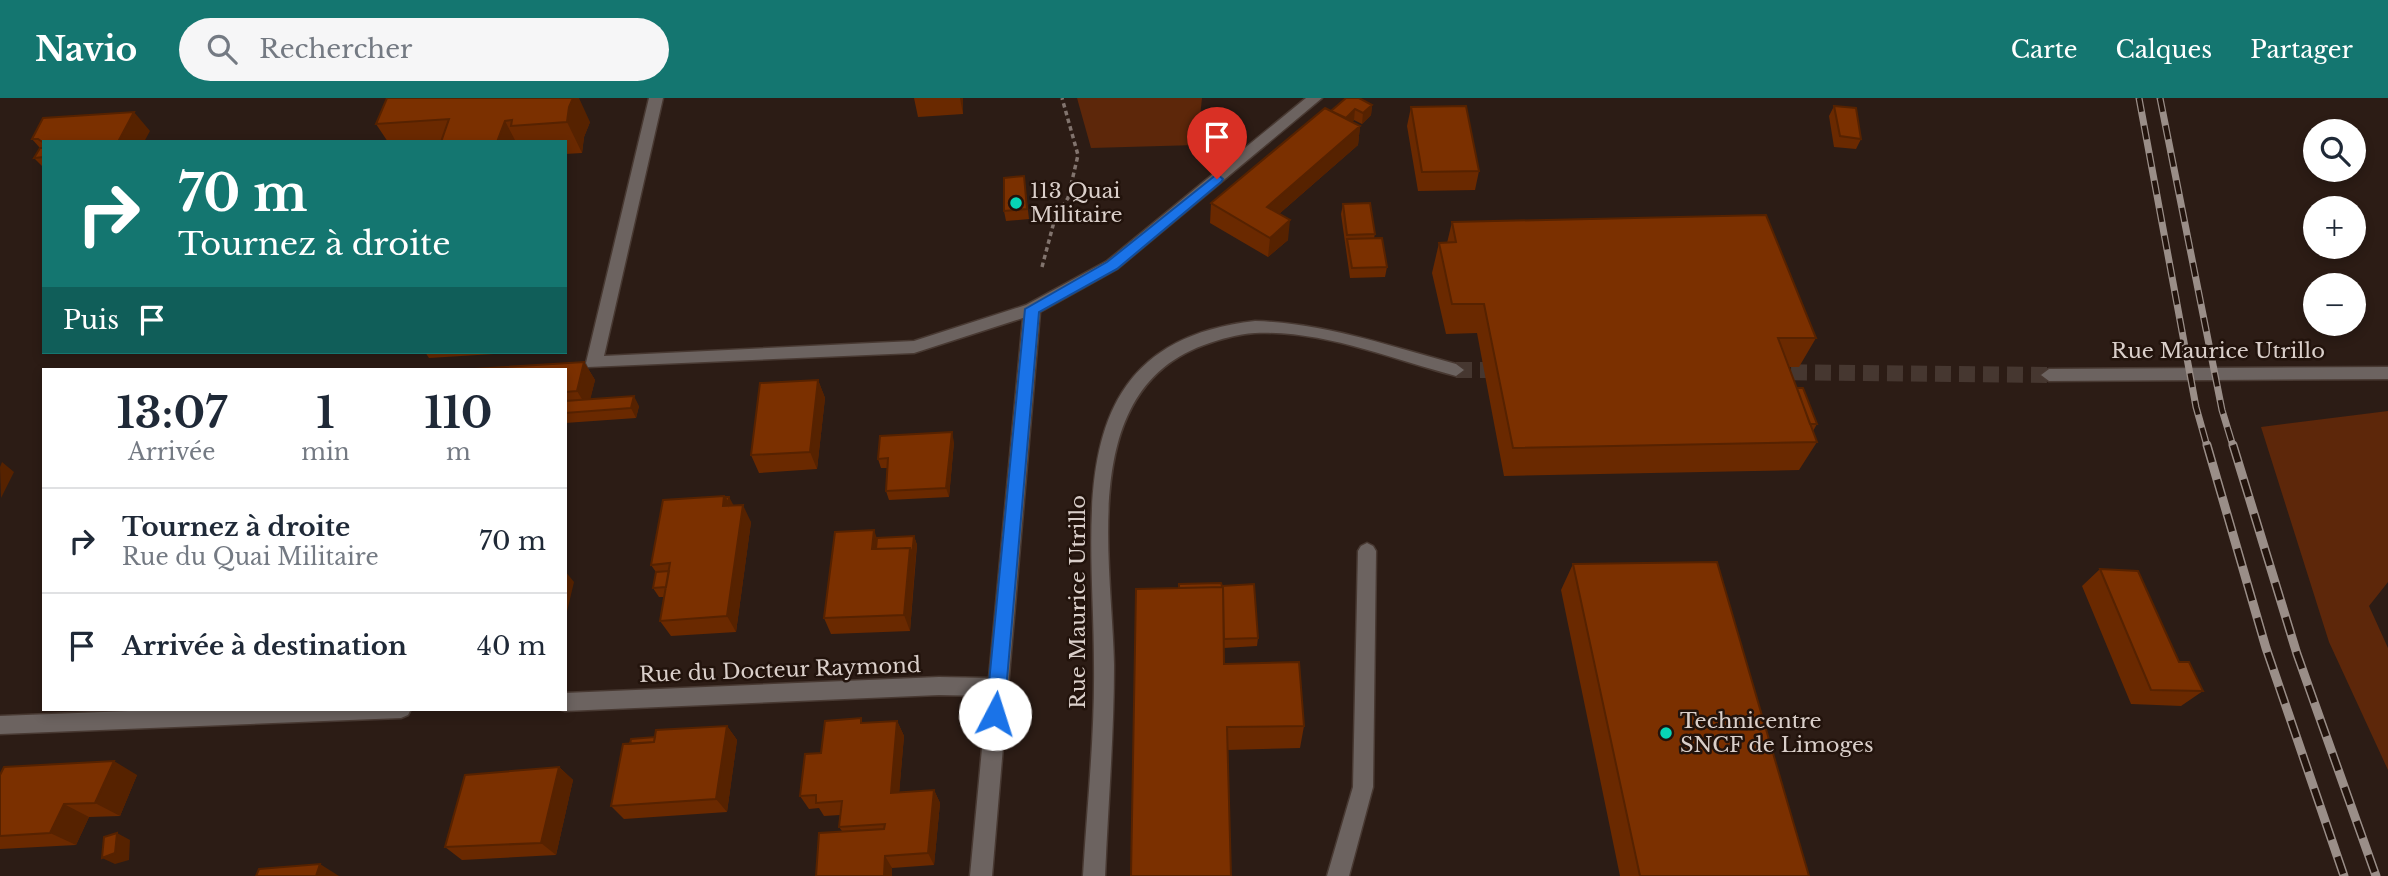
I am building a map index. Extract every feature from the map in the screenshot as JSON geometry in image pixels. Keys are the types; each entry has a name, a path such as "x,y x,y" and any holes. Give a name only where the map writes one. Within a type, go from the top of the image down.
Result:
{"street":[{"path":"656,98 587,364 914,347 1032,309 1112,265 1315,98"},
{"path":"981,876 1032,309"},
{"name":"Rue Maurice Utrillo","path":"1094,876 1104,665 1098,500 1108,439 1120,406 1138,378 1188,342 1229,330 1264,328 1300,330 1456,370"},
{"name":"Rue Maurice Utrillo","path":"2049,375 2388,373"},
{"path":"1338,876 1363,786 1367,551"},
{"name":"Rue du Docteur Raymond","path":"567,702 939,686 997,687"},
{"path":"0,725 351,711"}],"path":[{"path":"1032,309 1051,231 1055,218 1068,198 1078,155 1062,98"}],"shaded area":[{"path":"1077,98 1202,98 1197,145 1091,148"},
{"path":"2388,411 2388,582 2369,606 2388,648 2388,770 2329,642 2261,427"}],"building":[{"path":"387,98 573,98 567,122 511,126 512,120 505,121 498,140 442,140 449,119 376,124"},
{"path":"1346,98 1359,98 1372,105 1363,113 1355,109 1346,118 1331,111"},
{"path":"1466,106 1479,171 1422,172 1411,107"},
{"path":"1834,106 1856,108 1861,139 1840,136"},
{"path":"1325,108 1360,126 1267,207 1290,220 1270,238 1211,203"},
{"path":"134,112 119,140 42,142 32,139 43,118"},
{"path":"40,148 42,148 42,157 34,158"},
{"name":"113 Quai Militaire","path":"1024,176 1027,209 1004,211 1004,178"},
{"path":"1370,203 1375,234 1347,235 1343,204"},
{"path":"1766,215 1816,338 1778,338 1817,442 1513,448 1484,304 1452,304 1439,243 1456,242 1452,222"},
{"path":"1382,238 1387,267 1352,268 1347,239"},
{"path":"584,362 577,391 567,392 567,368 490,368"},
{"path":"818,380 810,452 751,455 760,383"},
{"path":"1797,388 1803,388 1817,424 1810,424"},
{"path":"634,396 631,408 567,413 567,401"},
{"path":"952,432 946,488 886,491 888,458 878,459 880,436"},
{"path":"724,496 723,506 743,505 727,616 660,621 670,563 651,565 663,500"},
{"path":"874,530 872,549 910,548 904,615 824,618 835,532"},
{"path":"914,536 912,555 910,548 876,549 877,538"},
{"name":"Technicentre SNCF de Limoges","path":"1717,562 1809,876 1640,876 1573,564"},
{"path":"2100,569 2138,571 2179,662 2189,662 2203,691 2151,690"},
{"path":"669,571 666,587 653,588 656,572"},
{"path":"1221,583 1222,586 1254,584 1258,638 1224,639 1223,587 1179,588 1179,584"},
{"path":"1223,587 1224,664 1299,662 1304,726 1227,727 1231,876 1131,876 1136,589"},
{"path":"861,718 861,723 897,721 891,793 934,790 928,853 885,856 884,876 816,876 819,833 884,829 885,824 839,827 842,801 816,803 816,795 800,796 805,754 821,753 825,721"},
{"path":"727,726 716,799 611,806 623,744 654,742 656,730"},
{"path":"655,737 654,742 630,744 631,739"},
{"path":"114,761 95,803 64,804 50,833 0,836 0,775 4,767"},
{"path":"559,767 541,843 445,847 465,775"},
{"path":"117,833 115,853 102,858 104,837"},
{"path":"320,864 316,876 256,876 259,869"}],"tunnel":[{"path":"1456,370 1505,370"},
{"path":"1767,372 2049,375"}],"railway":[{"path":"2139,98 2196,407 2207,446"},
{"path":"2160,98 2222,410 2233,446"},
{"path":"2207,445 2266,648 2344,876"},
{"path":"2233,445 2297,654 2376,876"}],"place":[{"name":"113 Quai Militaire","path":"1016,203"},
{"name":"Technicentre SNCF de Limoges","path":"1666,733"}],"route":[{"path":"995,714 1032,309 1112,265 1217,179"}]}
